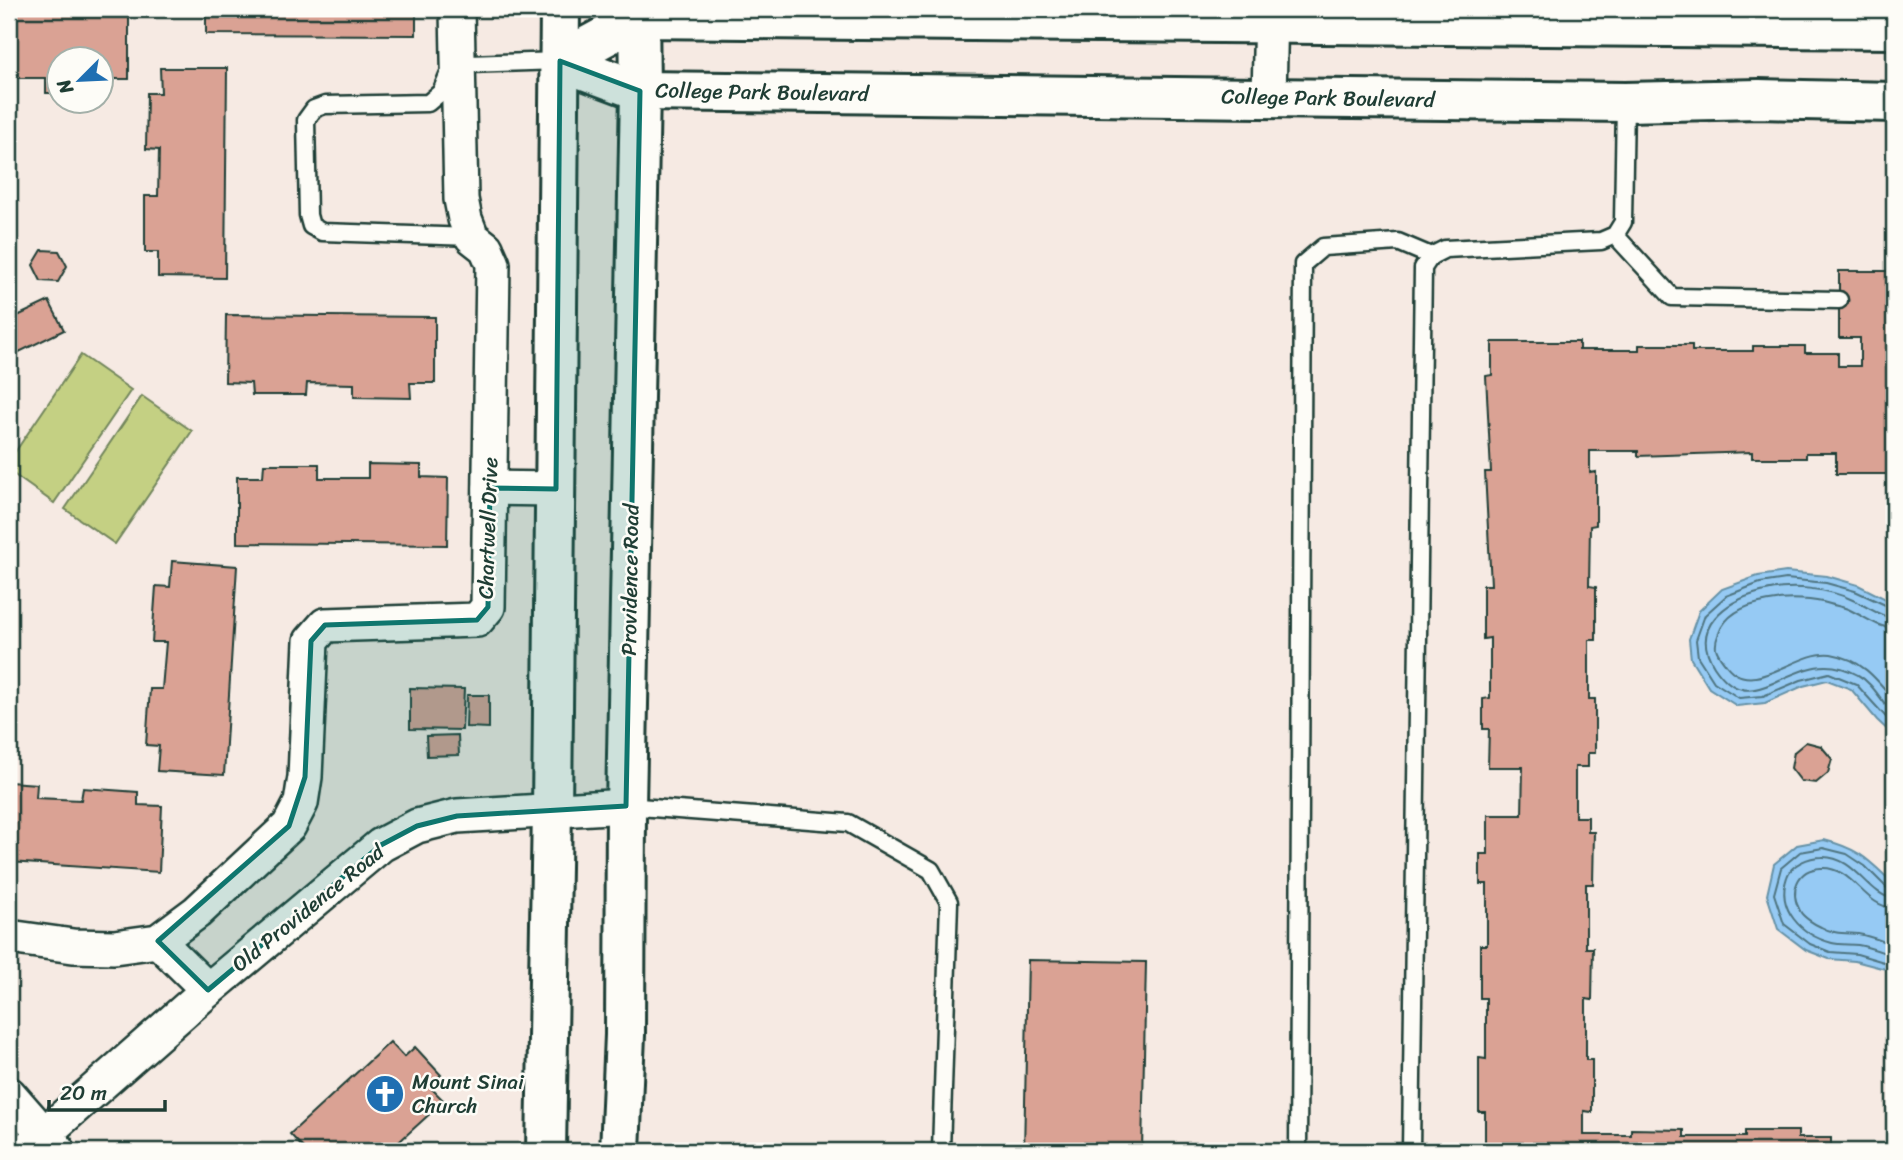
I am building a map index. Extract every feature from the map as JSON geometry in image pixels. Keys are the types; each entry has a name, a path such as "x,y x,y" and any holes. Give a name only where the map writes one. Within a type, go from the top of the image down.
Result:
{"street":[{"name":"Chartwell Drive","path":"9,937 114,947 158,941 197,912 289,827 301,803 306,777 311,641 325,625 477,620 488,607 493,264 485,248 472,237 461,198 457,9"},
{"path":"546,1151 560,9"},
{"path":"560,61 639,13 1270,17 1459,24 1894,29"},
{"name":"Providence Road","path":"620,1151 625,1035 626,806 640,91 639,13"},
{"path":"1269,97 1270,17"},
{"name":"College Park Boulevard","path":"560,61 640,91 1625,102 1759,99 1894,102"},
{"path":"490,488 556,489"},
{"name":"Old Providence Road","path":"9,1094 42,1145 208,990 381,845 417,826 457,816 626,806"},
{"path":"158,941 208,990"}],"lane":[{"path":"472,237 322,232 311,226 308,215 306,120 314,109 325,105 428,103 442,92 448,75 458,67 469,64 560,61"},
{"path":"1411,1151 1423,268 1431,257 1444,249 1601,241 1615,235 1623,222 1625,102"},
{"path":"1615,235 1672,297 1839,300"},
{"path":"1298,1151 1303,264 1323,247 1398,242 1431,257"},
{"path":"626,806 848,823 931,870 949,902 941,1151"}],"highlighted area":[{"path":"560,61 640,91 626,806 457,816 417,826 381,845 208,990 158,941 289,826 305,777 311,641 325,625 477,620 488,607 490,488 556,489"}],"green space":[{"path":"81,355 131,390 54,503 9,471 9,461"},
{"path":"142,396 192,431 115,544 65,509"}],"water":[{"path":"1786,572 1827,576 1858,585 1894,603 1894,736 1851,689 1827,680 1803,686 1765,703 1737,706 1709,688 1691,659 1689,639 1699,611 1722,589 1758,576"},
{"path":"1824,840 1855,852 1894,884 1894,975 1889,970 1855,961 1829,959 1806,950 1778,929 1767,895 1774,864 1797,845"}],"building":[{"path":"206,9 416,9 416,35 206,34"},
{"path":"9,10 129,11 129,79 116,79 116,46 46,46 46,78 9,78"},
{"path":"160,68 227,68 225,278 158,277 158,252 145,252 145,196 158,196 159,150 146,149 147,93 161,93"},
{"path":"42,250 59,251 67,266 58,282 41,281 33,265"},
{"path":"1839,271 1894,271 1894,339 1888,338 1888,365 1894,365 1894,474 1836,474 1836,453 1806,453 1806,458 1752,458 1752,452 1638,456 1638,451 1590,451 1590,473 1596,472 1596,525 1590,526 1589,586 1596,587 1596,640 1589,640 1589,699 1595,699 1595,753 1588,753 1588,767 1575,767 1575,817 1588,817 1588,832 1594,832 1593,884 1586,884 1586,948 1593,948 1592,1000 1586,999 1586,1060 1592,1060 1592,1112 1584,1111 1584,1135 1631,1135 1631,1129 1684,1130 1684,1137 1745,1137 1745,1131 1798,1131 1798,1138 1831,1138 1831,1151 1485,1151 1485,1112 1479,1112 1479,1058 1486,1059 1486,998 1480,998 1480,945 1487,945 1487,884 1480,884 1480,854 1488,854 1488,815 1522,815 1523,767 1488,767 1489,729 1483,729 1483,699 1490,698 1490,638 1483,639 1483,585 1491,585 1485,472 1491,472 1486,376 1492,375 1492,342 1579,342 1579,350 1639,350 1639,345 1692,345 1692,351 1753,351 1753,346 1805,346 1805,353 1838,353 1838,366 1860,366 1860,338 1839,338"},
{"path":"49,301 64,330 9,357 9,320"},
{"path":"226,315 435,317 435,383 410,383 411,398 354,397 354,384 307,383 306,395 252,395 251,383 225,382"},
{"path":"264,464 319,464 319,478 368,478 368,464 421,465 421,477 448,478 447,545 237,543 237,477 263,477"},
{"path":"172,561 237,566 224,775 157,771 159,746 146,745 150,689 162,689 166,642 152,642 156,586 170,587"},
{"path":"410,688 464,689 462,730 410,729"},
{"path":"467,695 489,695 489,728 466,727"},
{"path":"458,735 459,755 427,756 426,736"},
{"path":"1806,742 1821,746 1832,759 1828,773 1816,783 1801,781 1791,768 1794,752"},
{"path":"9,782 37,784 36,798 81,800 83,788 138,792 138,805 162,806 159,872 9,862"},
{"path":"1028,960 1146,962 1142,1151 1024,1151"},
{"name":"Mount Sinai Church","path":"390,1042 404,1057 415,1047 441,1075 429,1086 444,1101 389,1151 306,1151 290,1134"}],"place":[{"name":"Mount Sinai Church","path":"385,1094"}]}
